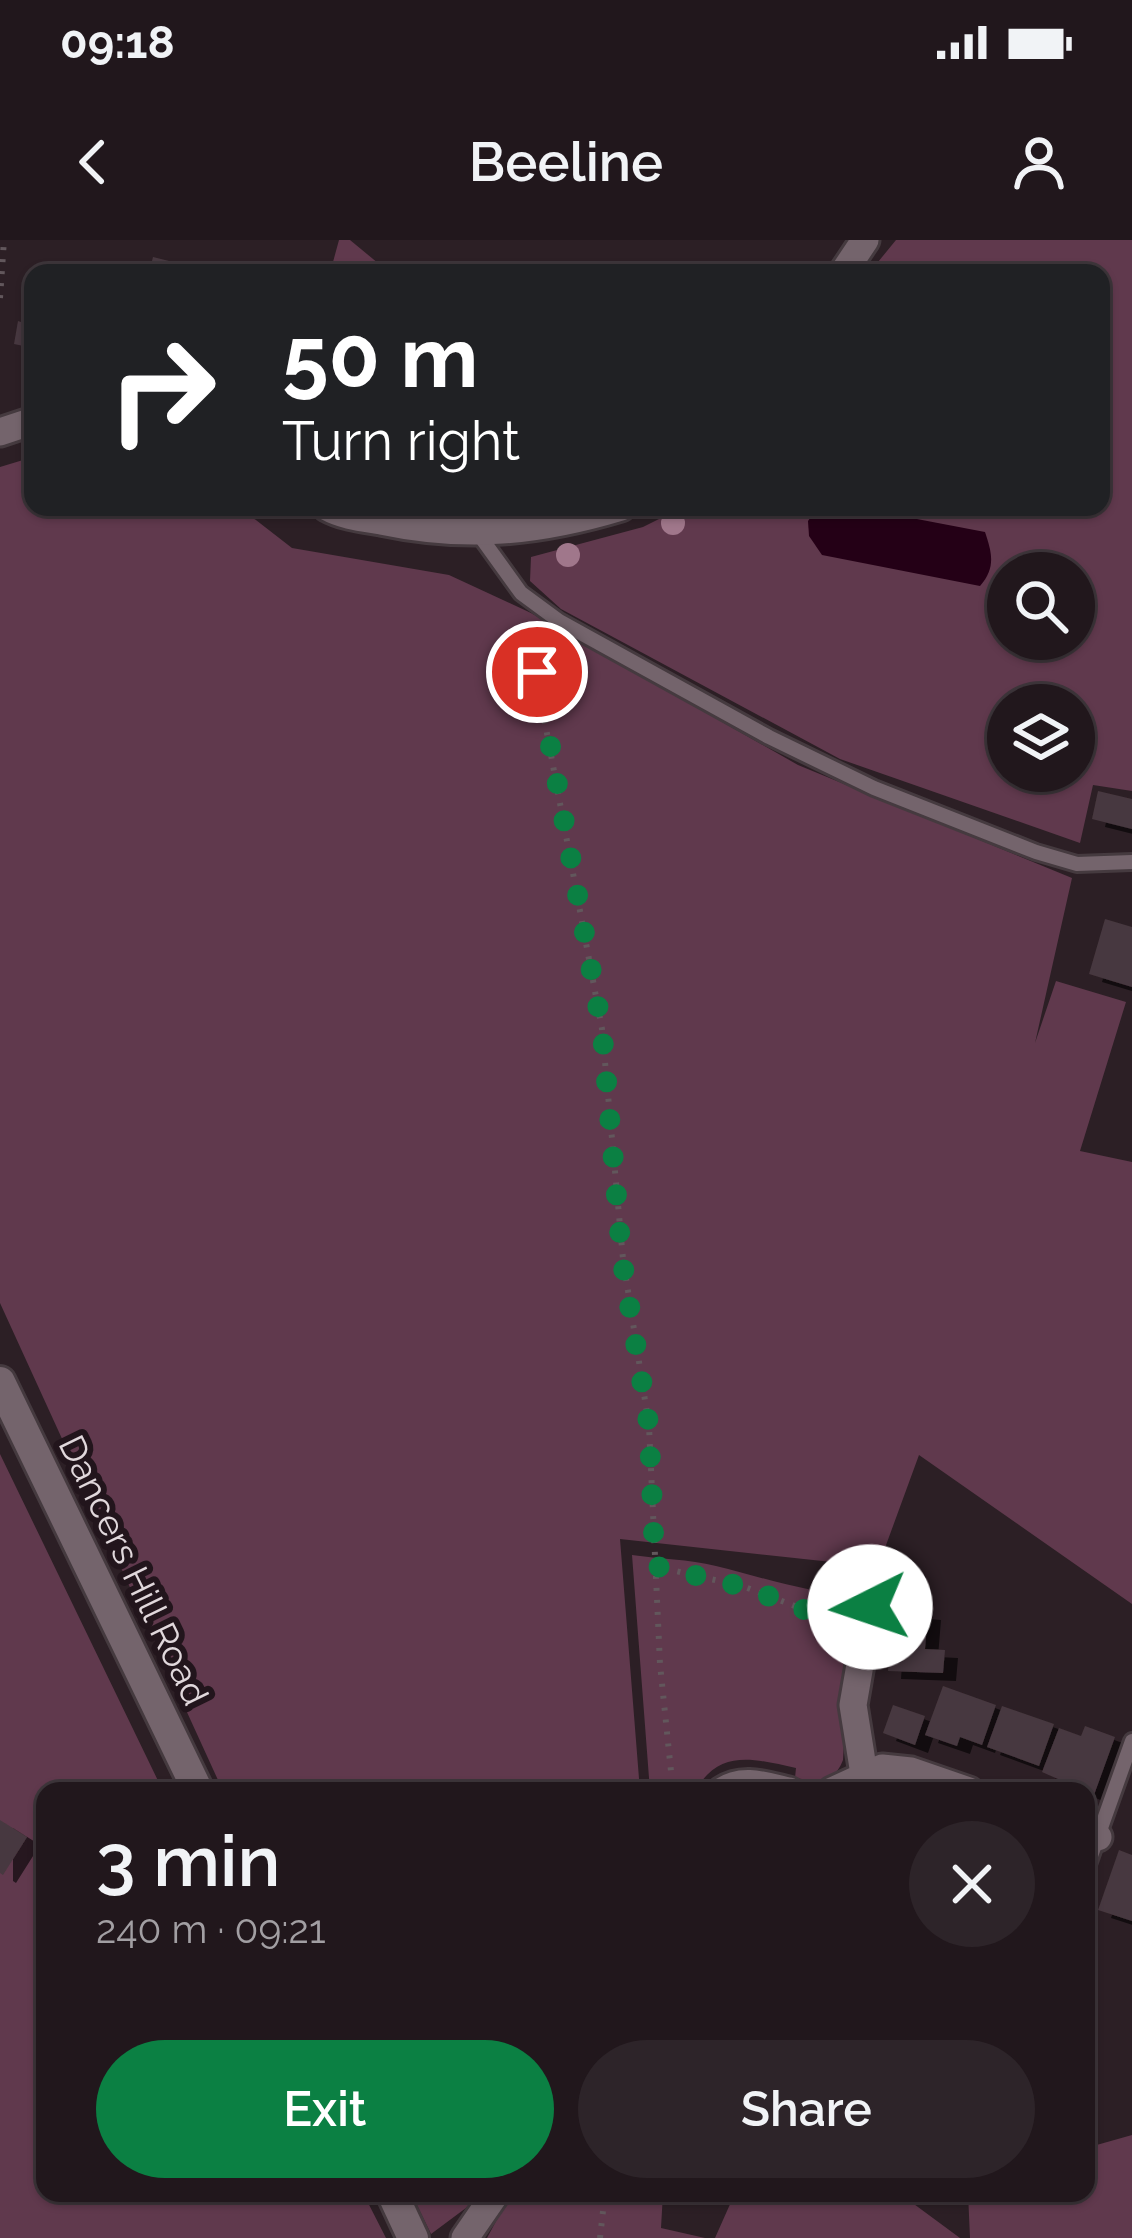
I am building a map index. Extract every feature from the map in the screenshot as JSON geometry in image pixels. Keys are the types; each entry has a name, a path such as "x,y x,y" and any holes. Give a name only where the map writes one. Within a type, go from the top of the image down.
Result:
{"street":[{"path":"364,516 427,531 478,532 528,531 586,516"},
{"name":"Dancers Hill Road","path":"0,1382 193,1782"},
{"path":"864,1774 853,1706 870,1607"},
{"path":"853,1782 882,1768 943,1782"},
{"path":"396,2202 413,2238"},
{"path":"464,2238 490,2202"}],"lane":[{"path":"478,532 521,592 559,621 727,714 874,788 1036,852 1077,864 1132,862"},
{"path":"1095,1828 1132,1741"}],"path":[{"path":"0,298 4,240"},
{"path":"521,592 602,1029 622,1259 649,1426 672,1782"},
{"path":"655,1566 745,1587 808,1611 870,1607"},
{"path":"600,2238 604,2202"}],"shaded area":[{"path":"339,240 350,240 379,264 332,264"},
{"path":"896,240 1132,240 1132,791 1095,785 1095,684 987,684 987,792 1091,792 1080,843 840,759 561,609 530,581 531,557 643,527 665,516 1110,516 1110,264 876,264"},
{"path":"24,460 24,516 251,516 292,548 449,575 531,613 798,765 1072,878 1035,1043 1056,981 1126,1002 1080,1151 1132,1162 1132,1604 919,1455 878,1567 620,1539 639,1782 219,1782 0,1303 0,467"},
{"path":"812,516 901,516 985,532 990,552 987,576 980,586 822,555 809,536"},
{"path":"0,1454 159,1782 36,1782 36,2202 368,2202 386,2238 0,2238"},
{"path":"632,1555 706,1564 806,1589 862,1596 848,1667 843,1760 835,1773 817,1780 795,1778 796,1768 739,1760 715,1768 701,1782 649,1782"},
{"path":"1132,2135 1132,2238 970,2238 968,2202 1095,2202 1095,2145"},
{"path":"415,2202 472,2202 470,2205 431,2234"},
{"path":"506,2202 662,2202 661,2228 705,2238 487,2238"},
{"path":"731,2202 911,2202 960,2238 715,2238"}],"building":[{"path":"153,257 181,264 151,264"},
{"path":"18,321 24,323 24,346 14,344"},
{"path":"1098,791 1132,799 1132,829 1092,819"},
{"path":"1105,919 1132,927 1132,987 1089,974"},
{"path":"892,1609 928,1612 925,1649 945,1650 943,1673 888,1671"},
{"path":"943,1686 996,1705 982,1745 960,1737 957,1746 925,1735"},
{"path":"893,1705 925,1716 915,1745 883,1733"},
{"path":"1002,1706 1054,1724 1039,1766 987,1747"},
{"path":"1085,1726 1115,1737 1095,1792 1095,1782 1065,1782 1042,1772 1059,1728 1081,1736"},
{"path":"0,1820 27,1837 3,1875 0,1873"},
{"path":"1119,1850 1132,1855 1132,1921 1098,1910"}],"route":[{"path":"537,672 602,1029 622,1259 649,1426 655,1566 745,1587 808,1611 870,1607"}]}
